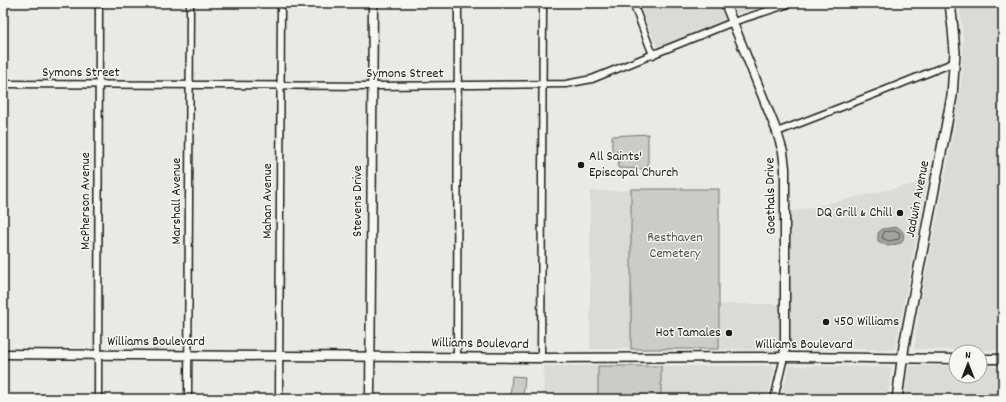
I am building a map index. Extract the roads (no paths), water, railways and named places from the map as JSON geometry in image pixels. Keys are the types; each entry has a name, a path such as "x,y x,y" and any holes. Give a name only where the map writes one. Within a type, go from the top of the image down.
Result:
{"main road":[{"name":"Jadwin Avenue","path":"897,399 902,359 950,108 955,62 950,3"}],"street":[{"name":"McPherson Avenue","path":"98,399 99,3"},
{"name":"Marshall Avenue","path":"188,399 190,3"},
{"name":"Mahan Avenue","path":"279,399 280,3"},
{"name":"Stevens Drive","path":"370,399 373,3"},
{"path":"457,357 458,3"},
{"path":"542,358 543,3"},
{"path":"633,3 653,55"},
{"name":"Goethals Drive","path":"725,3 777,132 783,152 785,168 785,347 774,399"},
{"name":"Symons Street","path":"3,84 372,86 566,84 592,79 733,22 792,3"},
{"path":"777,132 955,62"},
{"name":"Williams Boulevard","path":"3,354 948,359"},
{"path":"988,359 1003,359"}],"water":[{"path":"897,227 904,234 901,243 888,246 878,241 878,233 882,229"}],"place":[{"name":"All Saints' Episcopal Church","path":"581,165"},
{"name":"DQ Grill & Chill","path":"900,213"},
{"name":"450 Williams","path":"826,322"},
{"name":"Hot Tamales","path":"729,333"}],"park label":[{"name":"Resthaven Cemetery","path":"675,246"}]}
